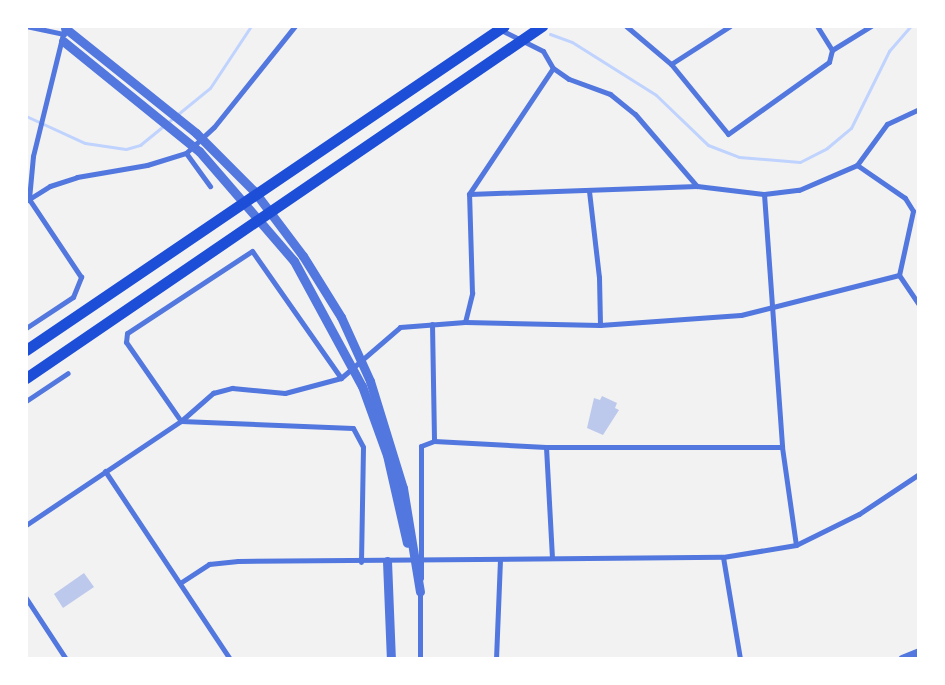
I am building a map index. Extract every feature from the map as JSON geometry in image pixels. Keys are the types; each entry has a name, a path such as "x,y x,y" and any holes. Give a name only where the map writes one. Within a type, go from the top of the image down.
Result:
{"highway":[{"path":"26,350 504,26"},
{"path":"26,378 542,26"}],"street":[{"path":"26,26 64,32 90,47 196,132 254,191 303,256 341,318 382,428 416,561 420,592 420,659"},
{"path":"494,26 543,51 553,68 569,79 610,94 635,114 697,186"},
{"path":"626,26 671,64 728,134 829,62 832,50 871,26"},
{"path":"671,64 730,26"},
{"path":"817,26 832,50"},
{"path":"27,199 77,177 147,165 186,153 214,127 293,28"},
{"path":"64,32 87,59 199,152 278,240 330,320 382,428"},
{"path":"26,328 73,296 81,277 27,199 33,156 64,32"},
{"path":"465,322 472,293 469,194 553,68"},
{"path":"469,194 697,186 764,194 799,190 857,165 887,124 919,109"},
{"path":"186,153 210,186"},
{"path":"857,165 905,198 916,210 899,275 919,304"},
{"path":"588,191 599,277 600,325"},
{"path":"764,194 782,447 796,545"},
{"path":"181,421 126,342 127,333 252,251 341,378"},
{"path":"26,524 181,421 213,393 232,388 285,393 341,378 400,327 465,322 600,325 741,315 899,275"},
{"path":"432,324 434,442"},
{"path":"26,401 68,373"},
{"path":"181,421 353,428 363,447 361,562"},
{"path":"416,561 421,446 434,442 546,447 782,447"},
{"path":"546,447 552,558"},
{"path":"105,471 230,659"},
{"path":"180,583 209,564 238,561 361,562 723,557 796,545 859,514 919,474"},
{"path":"723,557 740,659"},
{"path":"496,659 500,559"},
{"path":"387,561 391,659"},
{"path":"26,598 66,659"},
{"path":"902,659 919,652"}],"building":[{"path":"602,396 617,403 615,408 619,410 603,435 587,428 594,398 600,400"},
{"path":"84,573 94,587 63,608 54,594"}],"waterway":[{"path":"26,116 85,143 126,149 140,145 210,88 251,26"},
{"path":"550,34 572,42 656,95 708,145 739,157 800,162 827,148 851,128 889,51 911,26"}]}
